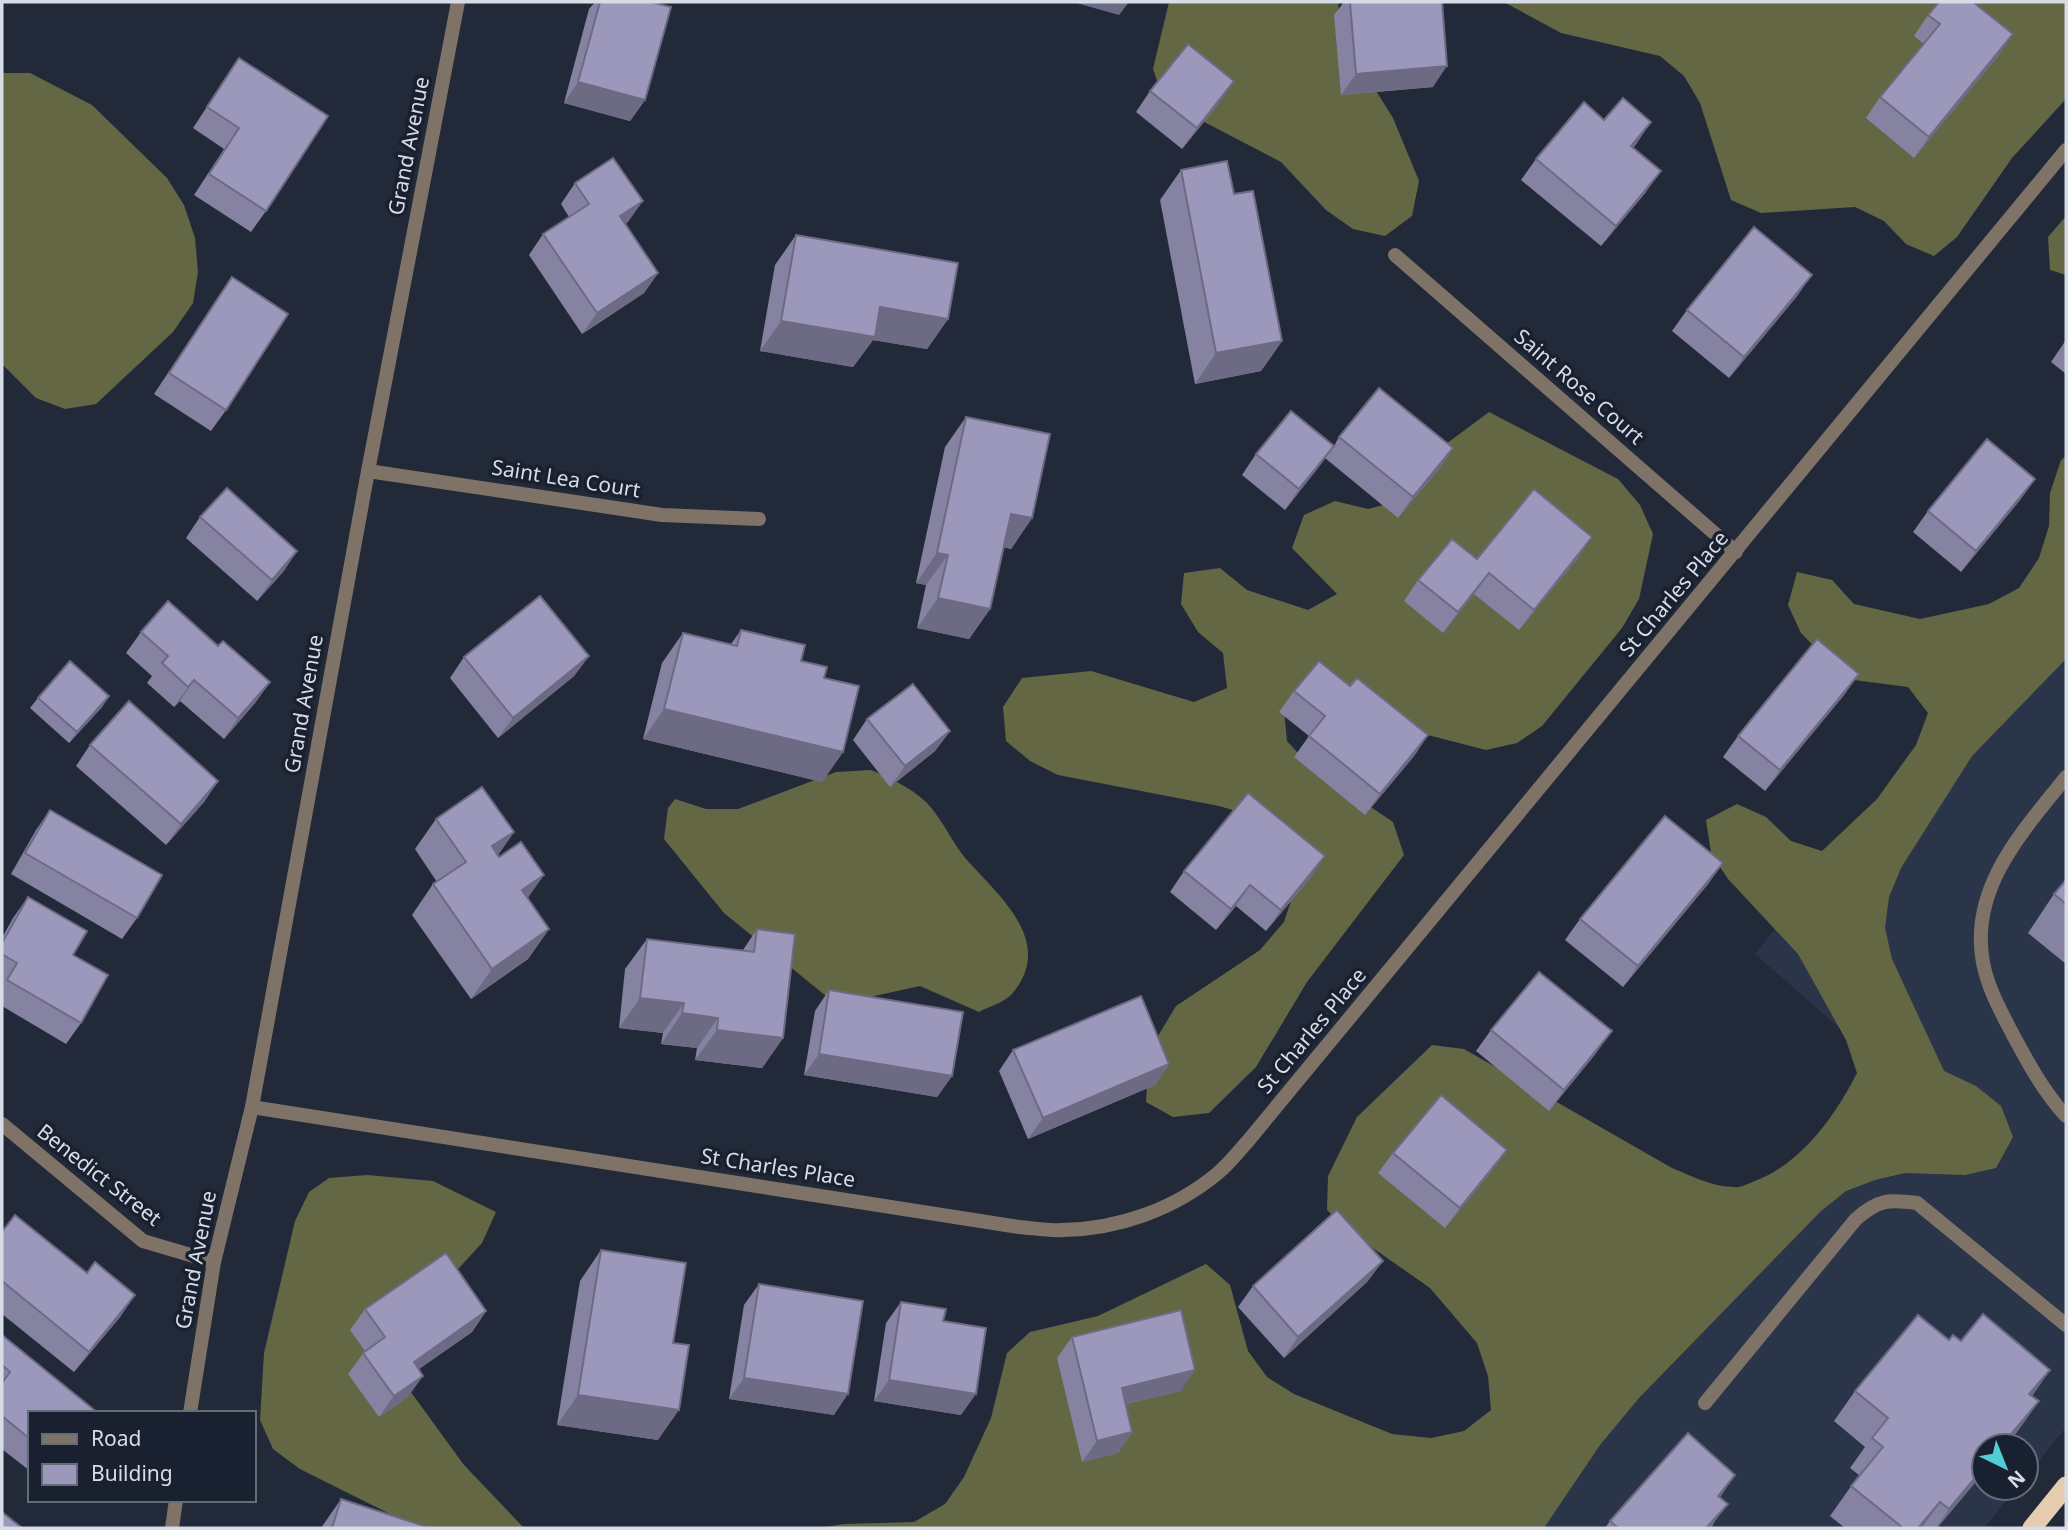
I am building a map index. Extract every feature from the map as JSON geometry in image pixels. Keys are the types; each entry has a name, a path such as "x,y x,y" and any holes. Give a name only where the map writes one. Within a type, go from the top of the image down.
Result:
{"highway":[{"path":"2032,1528 2066,1486"}],"street":[{"name":"Grand Avenue","path":"190,1411 214,1262 252,1107 368,471 458,2"},
{"name":"St Charles Place","path":"252,1107 1019,1227 1061,1230 1104,1226 1145,1215 1184,1197 1210,1179 1248,1142 2066,150"},
{"name":"Saint Rose Court","path":"1395,255 1736,552"},
{"name":"Saint Lea Court","path":"368,471 662,515 759,519"},
{"path":"2066,777 1996,872 1982,912 1982,957 1997,1004 2021,1050 2048,1096 2066,1116"},
{"name":"Benedict Street","path":"2,1124 143,1241 214,1262"},
{"path":"1705,1403 1856,1219 1874,1204 1895,1200 1917,1203 2066,1325"},
{"path":"172,1528 176,1502"}],"shaded area":[{"path":"2066,579 2066,1427 2040,1460 2040,1432 1970,1432 1970,1502 2005,1502 1984,1528 1528,1528 1898,1079 1755,954"}],"green space":[{"path":"1169,2 1338,2 1341,35 1393,118 1419,181 1412,216 1385,236 1353,229 1326,210 1281,162 1164,101 1153,69"},
{"path":"1504,2 2066,2 2066,99 2012,158 1957,237 1934,256 1906,244 1884,221 1855,207 1761,213 1731,200 1700,103 1684,76 1660,56 1561,33"},
{"path":"2,73 30,73 92,105 167,178 184,205 195,238 198,272 193,303 173,332 96,404 65,409 36,398 2,364"},
{"path":"2066,216 2066,275 2050,270 2048,237"},
{"path":"1489,412 1618,479 1640,505 1653,534 1639,599 1622,628 1542,726 1517,743 1486,750 1424,734 1284,710 1287,741 1310,766 1393,822 1404,855 1307,982 1256,1067 1209,1113 1173,1117 1146,1102 1148,1070 1158,1036 1176,1006 1260,950 1284,922 1295,889 1280,824 1219,806 1058,775 1030,761 1006,741 1003,707 1022,678 1091,671 1194,702 1227,688 1223,653 1198,632 1181,604 1184,573 1220,568 1247,590 1308,610 1337,594 1292,548 1304,515 1335,501 1368,509 1402,500 1442,447"},
{"path":"2066,456 2066,659 1972,756 1901,868 1889,897 1885,928 1892,959 1944,1071 1976,1086 2001,1106 2013,1137 1996,1168 1965,1175 1905,1173 1846,1191 1820,1212 1639,1398 1600,1445 1544,1528 819,1528 844,1524 914,1522 945,1504 964,1477 991,1418 1007,1353 1030,1332 1098,1316 1206,1264 1230,1285 1248,1351 1267,1377 1294,1394 1392,1434 1431,1438 1464,1431 1491,1410 1488,1376 1477,1343 1430,1288 1350,1232 1327,1210 1328,1176 1357,1117 1432,1045 1464,1049 1694,1178 1726,1187 1739,1187 1788,1163 1827,1121 1857,1073 1846,1040 1798,954 1728,879 1711,853 1706,820 1737,804 1766,817 1791,841 1822,851 1877,799 1916,745 1928,713 1908,687 1846,679 1801,633 1788,605 1797,572 1832,580 1854,604 1920,619 1989,604 2019,588 2039,558 2049,526 2050,493 2061,460"},
{"path":"871,770 907,787 926,802 966,859 1007,904 1018,921 1028,956 1024,975 1012,994 1005,999 979,1012 920,986 856,1000 826,996 724,913 664,839 668,808 675,799 706,809 738,809 836,772"},
{"path":"367,1175 433,1181 496,1212 482,1243 438,1291 405,1384 464,1465 524,1528 407,1528 386,1512 300,1469 273,1449 260,1420 264,1353 295,1221 309,1192 329,1178"}],"building":[{"path":"600,2 651,2 671,7 645,100 578,82"},
{"path":"1350,2 1442,2 1447,66 1356,74"},
{"path":"1939,2 1973,2 2013,34 1929,137 1880,97 1940,24 1928,15"},
{"path":"1188,44 1234,81 1197,128 1150,91"},
{"path":"239,58 328,116 266,211 209,174 239,128 207,107"},
{"path":"1623,98 1651,122 1631,146 1661,171 1616,226 1536,159 1584,102 1604,120"},
{"path":"613,158 643,201 620,216 658,273 597,313 543,234 589,204 575,183"},
{"path":"1227,161 1234,194 1253,191 1282,341 1216,353 1181,170"},
{"path":"1754,227 1812,275 1744,357 1687,310"},
{"path":"796,235 958,263 948,319 880,307 875,337 781,321"},
{"path":"232,277 288,314 226,410 169,373"},
{"path":"1379,388 1453,448 1413,497 1339,437"},
{"path":"1291,411 1334,446 1299,489 1256,454"},
{"path":"966,417 1050,434 1032,518 1011,514 990,609 938,598 948,555 937,553"},
{"path":"1987,439 2035,479 1976,551 1928,511"},
{"path":"227,488 297,551 272,580 200,517"},
{"path":"1534,489 1592,537 1534,610 1489,573 1458,612 1418,580 1452,539 1477,559"},
{"path":"540,596 589,656 513,718 464,657"},
{"path":"168,601 218,646 223,641 270,682 238,718 194,680 188,687 162,663 168,656 141,632"},
{"path":"741,630 805,645 801,661 827,667 824,678 859,686 843,752 664,709 683,633 737,646"},
{"path":"1817,639 1859,674 1780,770 1738,736"},
{"path":"70,661 109,696 77,732 38,698"},
{"path":"1319,661 1350,686 1357,678 1428,735 1380,794 1309,736 1325,716 1294,691"},
{"path":"913,684 950,731 905,766 867,719"},
{"path":"129,701 218,781 181,824 90,745"},
{"path":"482,787 514,832 492,846 499,857 521,842 544,875 522,890 549,929 492,969 433,884 466,862 436,819"},
{"path":"1248,793 1325,856 1281,910 1250,885 1231,909 1184,871"},
{"path":"50,810 162,875 137,918 25,853"},
{"path":"1665,816 1723,863 1638,966 1580,919"},
{"path":"2066,880 2066,904 2054,894"},
{"path":"28,897 87,931 73,955 108,975 81,1023 7,980 17,963 2,954 2,943"},
{"path":"757,929 795,934 783,1038 717,1030 718,1018 682,1013 684,1003 640,998 647,939 754,952"},
{"path":"1539,972 1612,1031 1564,1090 1491,1030"},
{"path":"829,990 963,1012 952,1076 819,1054"},
{"path":"1141,996 1169,1064 1043,1118 1013,1050"},
{"path":"1441,1095 1507,1150 1460,1208 1393,1153"},
{"path":"1337,1210 1383,1261 1298,1337 1253,1286"},
{"path":"15,1215 87,1273 95,1262 135,1295 89,1352 2,1281 2,1232"},
{"path":"601,1250 686,1263 673,1343 689,1345 679,1410 578,1395"},
{"path":"446,1253 486,1311 414,1362 423,1376 394,1396 363,1353 385,1337 365,1309"},
{"path":"759,1284 863,1301 848,1394 744,1378"},
{"path":"901,1302 946,1309 943,1321 986,1328 976,1394 889,1380"},
{"path":"1181,1310 1195,1370 1122,1388 1132,1432 1097,1441 1072,1337"},
{"path":"1983,1314 2050,1370 2029,1394 2039,1401 2013,1432 1970,1432 1970,1484 1949,1509 1940,1502 1918,1528 1903,1528 1851,1486 1883,1447 1872,1438 1888,1418 1855,1391 1918,1315 1949,1340 1953,1335 1961,1341"},
{"path":"2,1335 96,1411 28,1411 28,1437 2,1416 2,1383 10,1372 2,1365"},
{"path":"1688,1433 1735,1475 1718,1496 1728,1504 1706,1528 1618,1528 1610,1521"},
{"path":"341,1499 430,1528 332,1528"},
{"path":"2,1512 22,1528 2,1528"}]}
